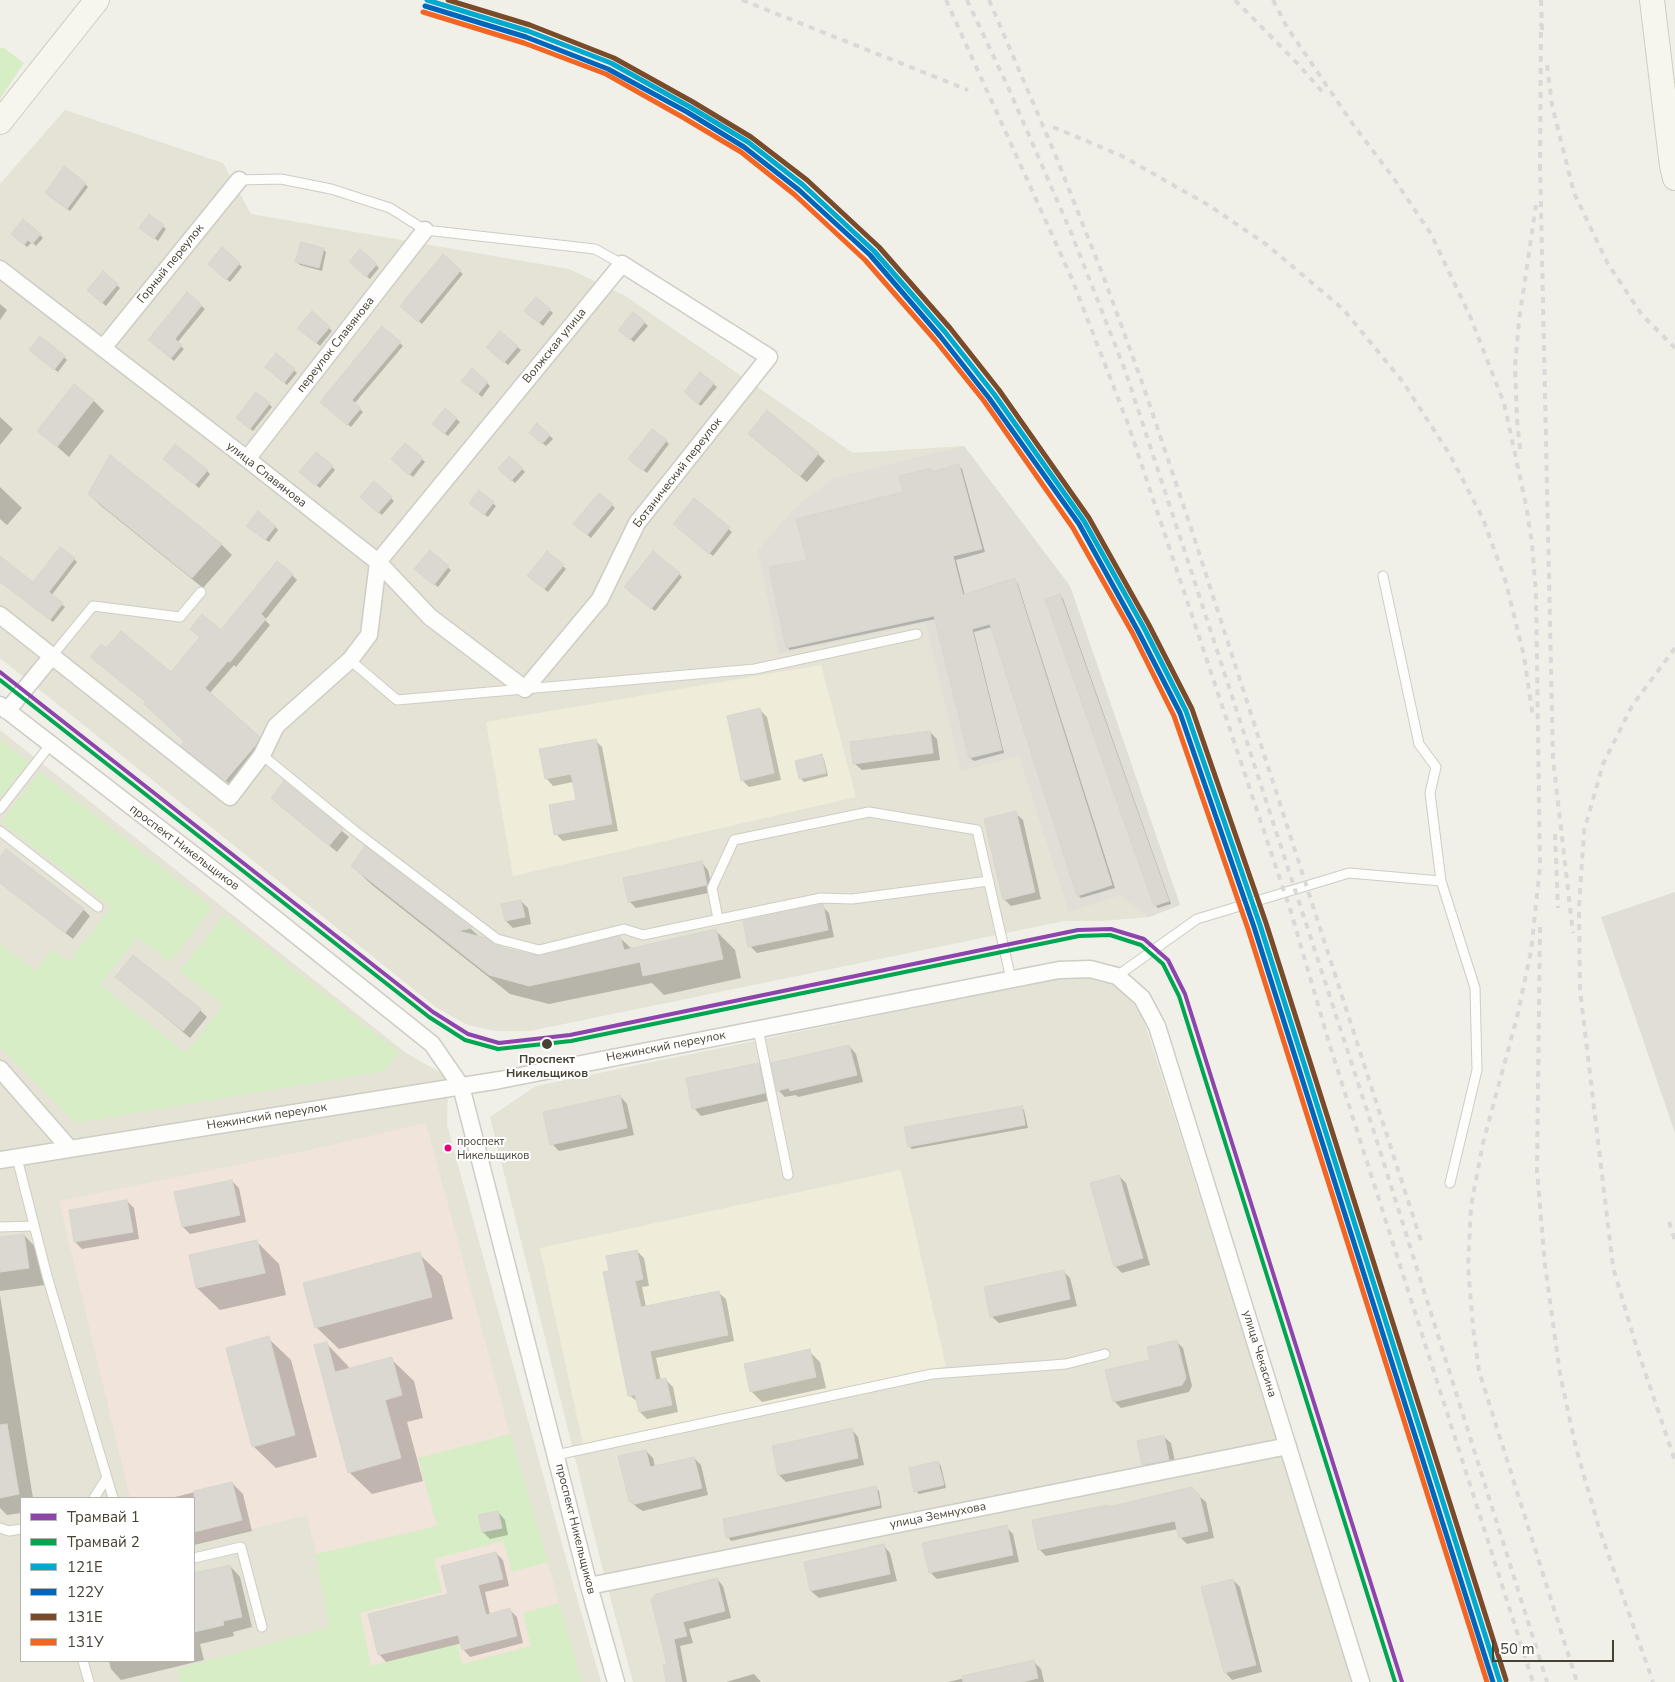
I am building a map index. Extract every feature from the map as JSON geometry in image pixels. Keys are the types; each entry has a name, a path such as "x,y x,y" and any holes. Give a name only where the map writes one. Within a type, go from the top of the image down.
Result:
{"main road":[{"path":"0,122 96,0"},
{"path":"1652,0 1675,178"}],"street":[{"name":"Горный переулок","path":"103,348 239,180"},
{"name":"переулок Славянова","path":"247,459 425,230"},
{"name":"Ботанический переулок","path":"525,689 600,599 637,523 769,357 622,264"},
{"name":"Волжская улица","path":"378,562 622,264"},
{"name":"улица Славянова","path":"0,269 378,562 430,617 525,689"},
{"path":"0,615 230,797 262,755 276,726 350,660 369,635 378,562"},
{"path":"4,708 52,656"},
{"name":"проспект Никельщиков","path":"4,708 237,888 432,1044 461,1086 589,1586 616,1682"},
{"name":"Нежинский переулок","path":"0,1160 500,1080 1059,970 1090,969 1117,976 1142,998 1157,1026"},
{"name":"улица Чекасина","path":"1157,1026 1361,1682"},
{"path":"0,1069 70,1149"},
{"name":"улица Земнухова","path":"589,1586 1288,1446"}],"lane":[{"path":"239,180 281,180 331,189 390,208 425,230 594,249 622,264"},
{"path":"1383,576 1419,744 1436,767 1430,793 1441,881 1475,988 1477,1070 1450,1183"},
{"path":"52,656 93,606 180,617 201,592"},
{"path":"350,660 397,700 755,669 917,634"},
{"path":"0,809 50,745"},
{"path":"262,755 355,831 497,939 539,950 624,929 643,935 821,898 852,899 989,881"},
{"path":"718,919 712,888 734,840 869,812 977,830 1011,979"},
{"path":"0,830 98,907"},
{"path":"1117,976 1197,919 1349,873 1441,881"},
{"path":"758,1028 788,1175"},
{"path":"17,1158 49,1286 113,1497"},
{"path":"0,1227 34,1226"},
{"path":"556,1455 932,1374 1066,1364 1105,1354"},
{"path":"95,1497 106,1479"},
{"path":"0,1528 9,1531 20,1529"},
{"path":"195,1558 241,1547 262,1627"},
{"path":"83,1662 89,1682"}],"shaded area":[{"path":"65,110 223,163 251,214 569,269 624,295 853,453 964,446 1070,586 1180,905 1149,917 1101,921 1064,921 530,1031 495,1031 468,1025 437,1008 0,658 0,184"},
{"path":"964,446 1070,586 1180,905 1149,917 1120,895 1069,912 1019,756 961,771 926,623 779,654 758,551 795,508 834,478"},
{"path":"821,665 856,797 513,876 486,722"},
{"path":"0,730 406,1053 448,1077 447,1125 601,1682 0,1682"},
{"path":"1675,892 1675,1133 1601,917"},
{"path":"1070,976 1092,976 1109,982 1134,997 1146,1027 1354,1682 633,1682 605,1578 490,1117 536,1086"},
{"path":"426,1123 510,1434 582,1682 180,1682 178,1669 329,1627 307,1515 195,1544 195,1497 130,1497 59,1201 305,1151"},
{"path":"901,1170 946,1366 583,1444 540,1248"}],"green space":[{"path":"0,48 4,48 24,63 0,99"},
{"path":"0,739 29,763 0,798"},
{"path":"40,772 212,907 170,962 137,937 100,985 186,1053 223,1005 180,971 224,915 399,1052 384,1071 76,1123 0,1047 0,944 35,971 52,950 69,962 111,907 1,822"},
{"path":"510,1434 548,1562 512,1572 503,1541 434,1559 442,1592 360,1613 371,1666 457,1644 462,1664 531,1646 523,1613 559,1603 582,1682 180,1682 178,1669 329,1627 316,1554 437,1526 418,1458"}],"building":[{"path":"64,166 86,183 67,209 45,193"},
{"path":"149,214 164,225 154,239 139,228"},
{"path":"23,219 41,234 32,244 28,240 24,245 11,234"},
{"path":"301,242 324,248 319,268 295,262"},
{"path":"222,247 240,263 226,280 208,264"},
{"path":"360,249 377,264 366,277 349,262"},
{"path":"443,254 461,270 418,322 400,306"},
{"path":"103,271 118,284 102,303 87,290"},
{"path":"187,292 202,305 175,339 182,345 171,358 148,340"},
{"path":"536,297 551,309 539,323 524,311"},
{"path":"312,311 330,327 316,343 297,328"},
{"path":"633,312 645,322 630,340 618,330"},
{"path":"382,326 401,342 352,400 361,408 347,425 320,402"},
{"path":"500,331 518,346 504,363 486,347"},
{"path":"40,336 65,356 54,370 29,350"},
{"path":"276,353 295,369 284,383 265,367"},
{"path":"472,368 488,382 478,394 461,381"},
{"path":"700,372 714,383 698,404 684,392"},
{"path":"74,384 94,400 57,447 37,431"},
{"path":"256,392 270,403 250,429 236,418"},
{"path":"445,408 457,418 444,434 432,424"},
{"path":"767,410 819,453 800,476 748,434"},
{"path":"537,423 550,435 542,444 529,433"},
{"path":"652,429 667,440 643,471 628,459"},
{"path":"405,443 423,458 409,475 391,459"},
{"path":"175,444 208,470 195,485 163,459"},
{"path":"316,452 333,466 316,486 299,472"},
{"path":"110,455 222,544 192,578 88,494"},
{"path":"509,456 523,468 511,481 498,469"},
{"path":"959,464 982,549 953,556 963,595 1015,578 1112,885 1077,896 990,624 972,629 1002,750 969,758 934,616 786,648 769,567 807,560 796,519 903,492 899,476 931,468 932,472"},
{"path":"374,481 392,497 378,513 360,497"},
{"path":"479,490 494,502 484,515 469,503"},
{"path":"599,493 613,504 587,535 573,524"},
{"path":"694,498 730,527 709,554 673,524"},
{"path":"258,511 276,526 265,540 246,526"},
{"path":"60,547 75,558 49,592 63,603 50,620 0,582 0,556 33,582"},
{"path":"430,550 449,566 434,585 414,569"},
{"path":"547,551 564,565 544,589 527,576"},
{"path":"653,551 680,573 651,609 624,587"},
{"path":"277,561 293,574 261,614 266,619 230,662 228,661 205,688 260,737 255,746 225,781 181,746 184,741 144,704 146,702 90,657 101,644 106,648 121,631 171,672 200,637 190,629 202,614 221,630"},
{"path":"1060,594 1169,901 1154,906 1045,599"},
{"path":"760,708 774,773 741,781 727,716"},
{"path":"930,731 933,753 853,764 850,742"},
{"path":"596,739 612,824 554,835 549,805 576,800 571,774 545,779 539,749"},
{"path":"822,754 826,773 799,779 795,761"},
{"path":"284,781 343,829 329,846 271,798"},
{"path":"1016,811 1035,892 1003,900 984,819"},
{"path":"365,846 472,928 458,931 486,938 495,945 540,956 620,936 624,950 716,929 723,959 643,976 640,962 529,986 489,975 351,866"},
{"path":"6,849 84,909 65,933 0,883 0,857"},
{"path":"702,861 707,885 628,902 623,878"},
{"path":"521,900 525,917 505,921 501,904"},
{"path":"823,904 828,930 748,947 743,921"},
{"path":"133,955 201,1009 183,1031 115,977"},
{"path":"849,1045 857,1075 790,1091 789,1088 777,1091 771,1063"},
{"path":"759,1063 765,1093 692,1109 686,1078"},
{"path":"620,1095 627,1128 550,1145 543,1112"},
{"path":"1022,1106 1025,1125 908,1147 904,1127"},
{"path":"1119,1175 1143,1258 1114,1267 1090,1183"},
{"path":"232,1180 240,1215 182,1227 174,1192"},
{"path":"127,1200 133,1232 74,1242 69,1210"},
{"path":"24,1234 29,1268 0,1272 0,1237"},
{"path":"257,1240 265,1273 196,1288 189,1255"},
{"path":"637,1250 643,1279 635,1281 641,1307 719,1291 728,1335 650,1351 656,1380 666,1378 672,1405 639,1412 635,1395 628,1396 603,1272 609,1271 606,1256"},
{"path":"420,1252 432,1297 315,1328 303,1283"},
{"path":"1064,1270 1070,1299 990,1317 984,1287"},
{"path":"269,1336 295,1435 252,1447 226,1348"},
{"path":"1177,1340 1186,1378 1182,1385 1113,1402 1105,1370 1150,1360 1147,1347"},
{"path":"327,1342 335,1372 392,1357 402,1395 385,1400 401,1458 348,1473 314,1345"},
{"path":"810,1349 816,1377 750,1392 744,1364"},
{"path":"7,1424 19,1494 0,1498 0,1425"},
{"path":"852,1428 858,1458 778,1475 772,1446"},
{"path":"1164,1435 1169,1460 1142,1465 1137,1441"},
{"path":"646,1450 650,1467 694,1457 702,1488 635,1504 629,1501 618,1456"},
{"path":"938,1461 944,1485 914,1492 909,1468"},
{"path":"232,1482 242,1520 195,1532 194,1491"},
{"path":"876,1486 880,1505 726,1538 723,1519"},
{"path":"1192,1487 1199,1494 1208,1531 1179,1538 1175,1521 1038,1550 1032,1520 1108,1505 1108,1507"},
{"path":"498,1511 502,1528 482,1532 478,1515"},
{"path":"1007,1525 1013,1555 929,1573 922,1543"},
{"path":"884,1544 890,1574 810,1591 804,1562"},
{"path":"496,1552 503,1579 478,1585 486,1615 510,1608 517,1636 462,1650 458,1635 378,1655 368,1614 448,1594 441,1566"},
{"path":"230,1565 242,1617 223,1621 224,1625 195,1632 195,1573"},
{"path":"717,1578 725,1611 683,1622 687,1636 674,1639 682,1682 666,1682 663,1665 667,1664 651,1600 656,1594"},
{"path":"1233,1579 1256,1665 1224,1673 1201,1587"},
{"path":"1034,1660 1038,1678 1022,1682 963,1682 962,1676"}],"railway":[{"path":"742,0 968,90"},
{"path":"946,0 1072,279 1128,424 1291,912 1330,1046 1533,1682"},
{"path":"967,0 1008,87 1070,230 1125,370 1375,1135 1547,1682"},
{"path":"989,0 1055,154 1104,278 1143,385 1422,1244"},
{"path":"1235,0 1297,63 1326,96"},
{"path":"1273,0 1287,27 1431,234 1470,316 1504,403 1526,505 1532,543 1536,594 1540,867 1531,951 1517,1017 1483,1143 1471,1206 1468,1267 1479,1371 1577,1682"},
{"path":"1541,0 1542,30"},
{"path":"1540,170 1541,23"},
{"path":"1547,65 1552,105 1574,193 1608,264 1642,315 1675,348"},
{"path":"1053,127 1122,156 1210,206 1267,245 1343,309 1403,382 1450,455 1483,519 1505,579 1524,656 1533,718"},
{"path":"1540,165 1553,759 1573,933"},
{"path":"1520,449 1515,367 1519,320 1536,205"},
{"path":"1675,648 1632,706 1603,764 1584,831 1579,907 1580,990 1613,1267 1635,1342 1675,1461"},
{"path":"1555,834 1558,908"},
{"path":"1540,927 1537,1171 1545,1265 1560,1374 1576,1448 1599,1528 1653,1682"},
{"path":"1669,1222 1675,1240"}],"tram line":[{"name":"1","path":"0,672 433,1012 468,1034 499,1043 570,1035 1078,930 1111,929 1144,939 1168,960 1185,994 1402,1682"},
{"name":"2","path":"0,680 429,1017 465,1040 498,1049 571,1041 1079,936 1110,935 1141,945 1163,964 1179,996 1395,1682"}],"transit line":[{"name":"121Е","path":"427,0 528,31 611,63 748,142 803,185 874,251 945,332 994,394 1084,521 1144,628 1186,711 1260,925 1500,1682"},
{"name":"131Е","path":"448,0 530,25 614,58 751,137 807,180 879,247 950,328 999,390 1089,518 1149,625 1192,709 1266,923 1506,1680"},
{"name":"122У","path":"425,6 526,37 608,69 687,112 744,147 799,190 870,255 940,336 989,398 1079,524 1138,631 1180,713 1254,927 1493,1682"},
{"name":"131У","path":"423,12 524,43 606,74 741,152 795,195 865,260 935,340 984,401 1073,528 1133,634 1174,716 1248,929 1487,1682"}],"place":[{"name":"Проспект Никельщиков","path":"547,1044"},
{"name":"проспект Никельщиков","path":"448,1148"}]}
